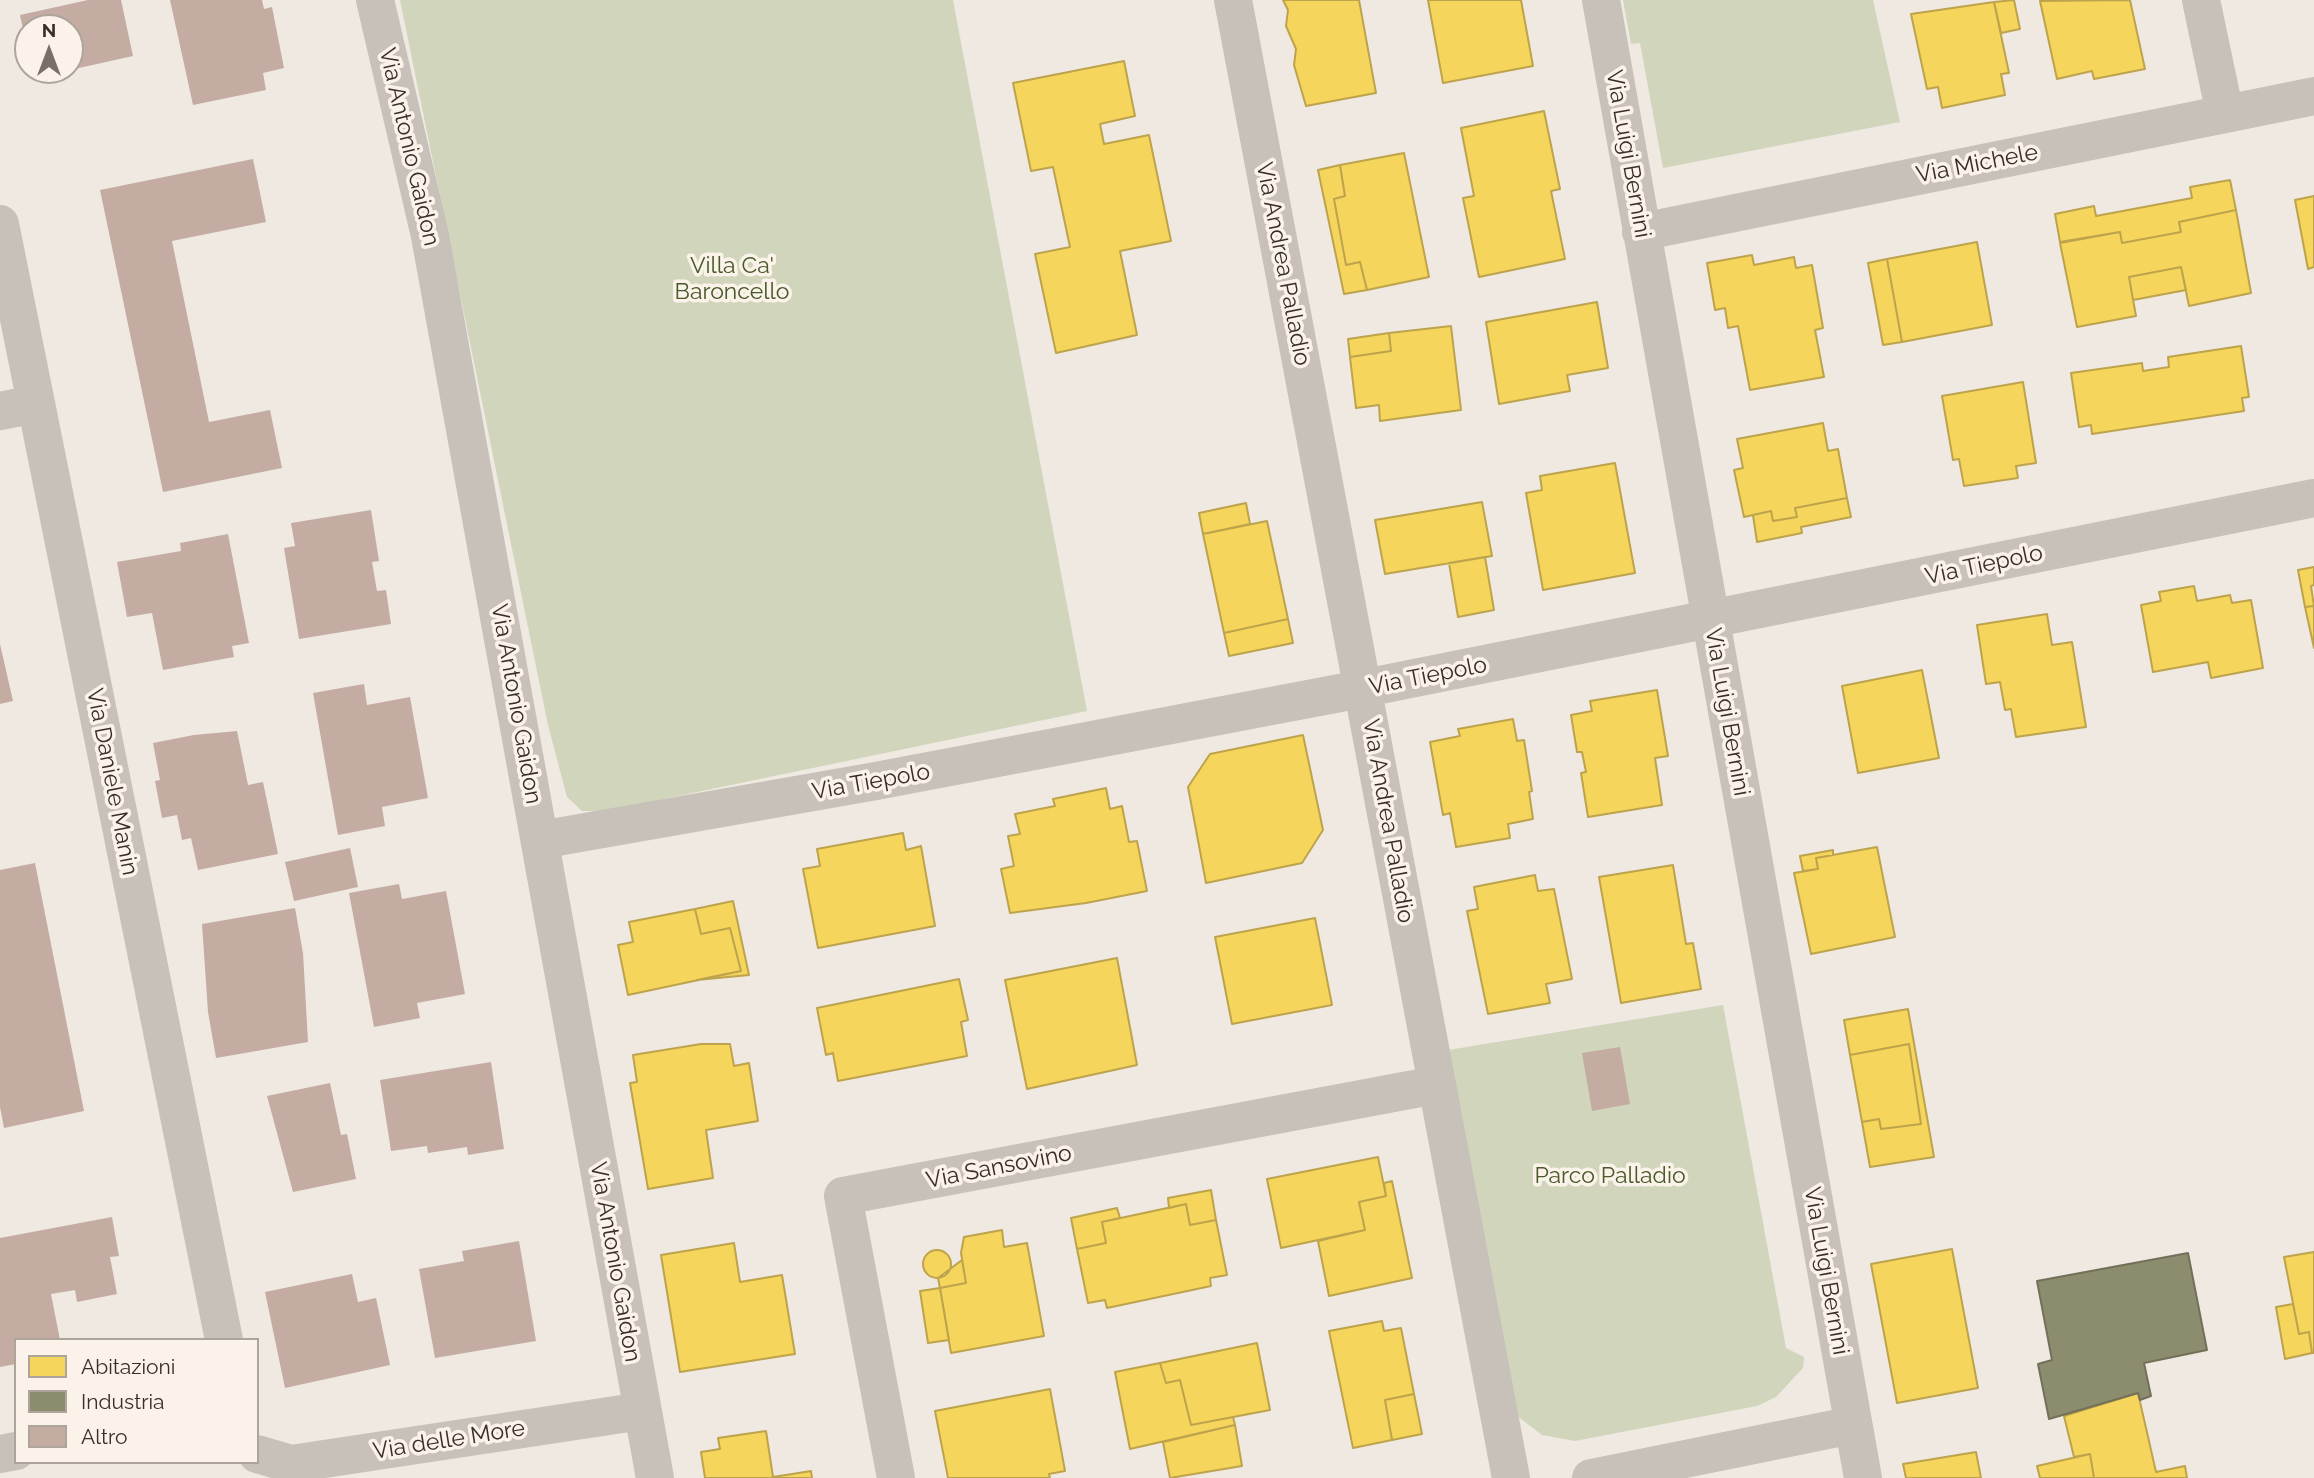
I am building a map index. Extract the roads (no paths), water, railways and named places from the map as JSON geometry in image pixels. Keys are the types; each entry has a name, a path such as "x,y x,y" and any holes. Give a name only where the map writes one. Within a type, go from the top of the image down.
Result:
{"street":[{"name":"Via Antonio Gaidon","path":"375,0 430,236 655,1478"},
{"name":"Via Andrea Palladio","path":"1233,0 1511,1478"},
{"name":"Via Luigi Bernini","path":"1601,0 1863,1478"},
{"path":"2201,0 2225,114"},
{"name":"Via Michele","path":"1641,232 2314,96"},
{"name":"Via Daniele Manin","path":"0,224 18,408 224,1338"},
{"name":"Via Tiepolo","path":"540,840 876,782 1364,688 1711,621 2314,498"},
{"name":"Via Sansovino","path":"896,1478 843,1196 1436,1085"},
{"name":"Via delle More","path":"259,1455 291,1464 642,1411"},
{"path":"1591,1478 1853,1425"}],"park label":[{"name":"Villa Ca' Baroncello","path":"732,279"},
{"name":"Parco Palladio","path":"1610,1176"}]}
